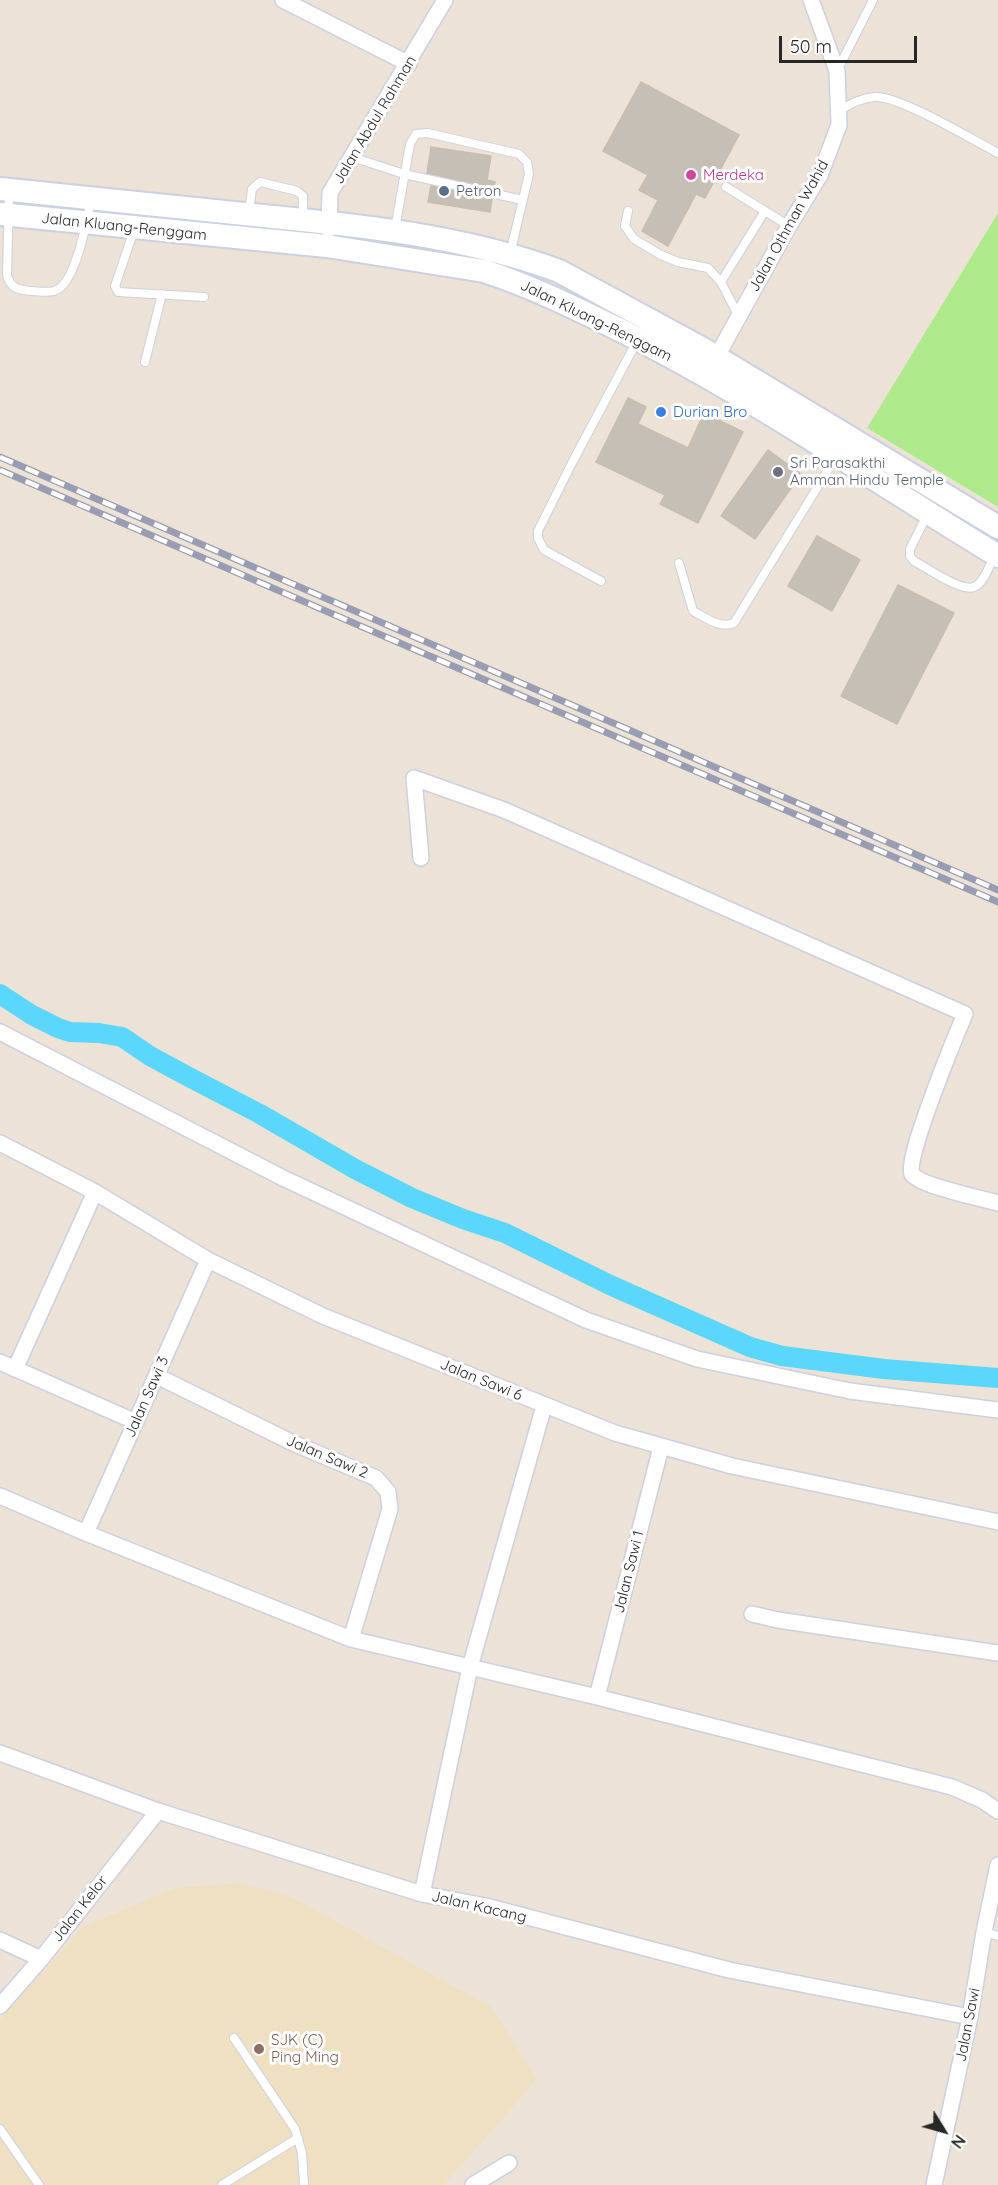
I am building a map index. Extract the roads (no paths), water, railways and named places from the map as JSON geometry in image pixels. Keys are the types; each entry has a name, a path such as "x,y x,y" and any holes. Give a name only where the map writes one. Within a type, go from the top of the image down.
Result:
{"main road":[{"name":"Jalan Kluang-Renggam","path":"5,190 303,219 395,231 510,255 559,271 934,502 996,555"},
{"name":"Jalan Kluang-Renggam","path":"4,215 327,246 484,271 567,304 638,339 712,366"},
{"name":"Jalan Kluang-Renggam","path":"934,502 998,527"}],"street":[{"path":"283,0 409,63"},
{"name":"Jalan Abdul Rahman","path":"327,246 330,193 445,0"},
{"name":"Jalan Othman Wahid","path":"712,366 738,315 820,175 839,125 837,71 811,0"},
{"path":"421,858 414,778 504,810 965,1014 935,1090 915,1147 910,1170 913,1176 929,1185 998,1203"},
{"path":"0,1032 283,1178 586,1320 697,1359 850,1391 998,1410"},
{"name":"Jalan Sawi 6","path":"0,1143 95,1192 208,1260 323,1316 615,1433 732,1466 998,1522"},
{"path":"15,1368 95,1192"},
{"name":"Jalan Sawi 3","path":"86,1533 208,1260"},
{"path":"0,1362 136,1422"},
{"name":"Jalan Sawi 2","path":"157,1376 293,1443 376,1478 388,1492 390,1509 351,1639"},
{"path":"422,1894 470,1667 544,1406"},
{"name":"Jalan Sawi 1","path":"597,1697 661,1447"},
{"path":"0,1496 86,1533 351,1639 597,1697 952,1787 982,1800 998,1811"},
{"path":"752,1614 998,1653"},
{"name":"Jalan Kacang","path":"0,1754 158,1811 422,1894 486,1906 729,1970 970,2017"},
{"name":"Jalan Kelor","path":"0,2006 41,1959 158,1811"},
{"name":"Jalan Sawi","path":"934,2185 970,2017 991,1934 998,1865"},
{"path":"0,1940 41,1959"},
{"path":"473,2185 509,2163"}],"lane":[{"path":"837,71 873,0"},
{"path":"840,110 858,100 876,96 898,101 998,153"},
{"path":"395,231 410,144 416,134 428,133 519,154 527,162 529,174 510,255"},
{"path":"352,157 404,174 523,200"},
{"path":"249,214 252,189 260,182 297,191 303,195 303,219"},
{"path":"726,187 789,226"},
{"path":"5,190 6,275 9,284 14,288 27,291 54,291 61,287 79,254 92,198"},
{"path":"628,211 625,226 634,239 678,262 708,268 721,282 738,315"},
{"path":"721,282 765,211"},
{"path":"135,228 115,289 118,292 204,297"},
{"path":"145,362 162,294"},
{"path":"601,581 544,550 538,538 538,531 638,339"},
{"path":"679,563 693,611 712,622 727,626 734,623 843,445"},
{"path":"934,502 910,549 910,556 914,561 964,588 974,587 980,582 996,555"},
{"path":"234,2038 295,2129 303,2153 304,2185"},
{"path":"0,2129 39,2185"},
{"path":"222,2185 298,2138"}],"waterway":[{"path":"0,994 32,1015 58,1028 70,1032 122,1037 150,1056 412,1198 505,1233 610,1285 750,1347 782,1356 884,1369 998,1378"}],"railway":[{"path":"0,457 998,890"},
{"path":"0,470 998,902"}],"place":[{"name":"Merdeka","path":"691,175"},
{"name":"Petron","path":"444,191"},
{"name":"Durian Bro","path":"661,412"},
{"name":"Sri Parasakthi Amman Hindu Temple","path":"778,472"},
{"name":"SJK (C) Ping Ming","path":"259,2049"}]}
